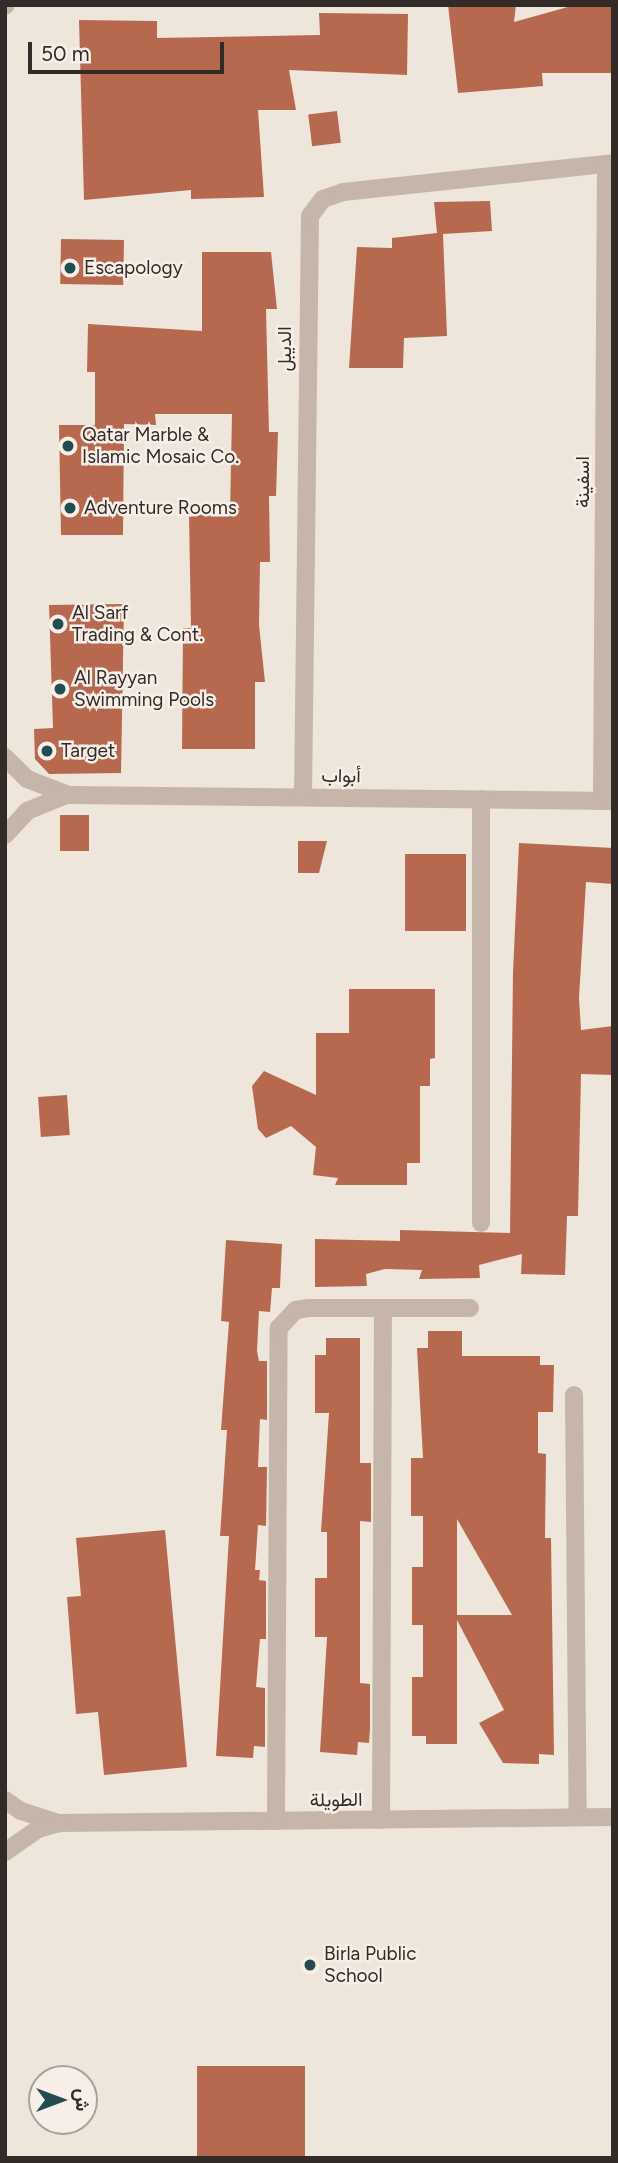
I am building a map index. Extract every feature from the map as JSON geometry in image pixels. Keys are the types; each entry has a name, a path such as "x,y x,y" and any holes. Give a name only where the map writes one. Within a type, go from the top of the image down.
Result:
{"street":[{"name":"اسفينة","path":"607,801 609,164"},
{"name":"الديبل","path":"303,797 310,216 323,198 343,192 609,164"},
{"name":"أبواب","path":"5,757 27,779 69,795 607,801"},
{"name":"أبواب","path":"5,835 27,811 69,795"},
{"path":"481,799 481,1223"},
{"path":"381,1820 383,1308"},
{"path":"275,1821 279,1328 296,1310 471,1308"},
{"path":"574,1395 578,1817"},
{"name":"الطويلة","path":"5,1800 21,1811 59,1823"},
{"name":"الطويلة","path":"5,1852 38,1829 59,1823 613,1817"}],"building":[{"path":"448,5 516,5 514,22 575,5 613,5 613,73 542,73 543,86 458,93"},
{"path":"319,13 408,14 407,75 289,70 296,110 258,110 264,197 191,199 191,190 84,200 79,20 157,21 157,38 320,35"},
{"path":"337,111 341,143 312,146 308,115"},
{"path":"490,201 492,231 443,234 447,336 404,338 403,368 349,368 357,247 392,248 392,238 437,233 434,202"},
{"path":"61,239 124,240 123,285 60,284"},
{"path":"202,252 271,252 277,309 266,309 269,432 278,432 276,496 269,496 270,562 260,562 259,625 265,682 255,682 255,749 182,749 183,628 191,628 189,515 230,514 232,414 155,414 156,425 124,424 123,535 61,535 59,425 95,425 95,372 87,372 88,324 202,331"},
{"path":"124,604 121,773 49,774 35,759 34,729 53,728 49,605"},
{"path":"60,815 89,815 89,851 60,851"},
{"path":"298,841 327,841 319,873 298,873"},
{"path":"519,843 613,848 613,884 586,882 579,998 581,1030 613,1026 613,1075 581,1074 578,1216 567,1216 565,1275 521,1274 522,1254 479,1265 480,1278 419,1279 422,1270 385,1269 366,1274 367,1286 315,1287 315,1239 400,1241 400,1230 510,1233 513,972"},
{"path":"405,854 466,854 466,931 405,931"},
{"path":"349,989 435,989 435,1058 430,1059 430,1086 420,1086 420,1163 407,1163 407,1185 335,1185 338,1178 313,1175 316,1147 291,1126 266,1138 258,1129 252,1086 264,1071 316,1095 316,1033 349,1033"},
{"path":"67,1095 70,1135 41,1137 38,1097"},
{"path":"226,1240 282,1244 280,1288 272,1288 270,1312 259,1311 257,1351 259,1361 267,1361 267,1420 260,1419 258,1467 267,1467 266,1526 258,1525 255,1570 260,1570 259,1580 266,1581 266,1639 260,1639 256,1687 265,1688 265,1747 254,1746 253,1758 216,1756 229,1536 220,1536 227,1430 221,1430 229,1322 221,1321"},
{"path":"428,1331 462,1331 462,1356 540,1356 540,1365 554,1365 553,1412 538,1412 538,1453 546,1454 545,1538 551,1538 554,1755 539,1754 539,1764 503,1763 479,1723 504,1710 457,1620 457,1744 426,1744 426,1736 412,1736 412,1677 423,1677 423,1625 412,1625 412,1567 423,1567 423,1516 411,1516 411,1458 423,1458 417,1348 428,1348","holes":["457,1519 512,1615 457,1615"]},
{"path":"326,1338 360,1338 360,1463 371,1463 371,1522 360,1521 360,1683 370,1684 370,1729 369,1743 358,1742 357,1755 320,1752 327,1637 315,1637 315,1578 327,1578 327,1532 321,1532 329,1413 315,1413 315,1355 326,1355"},
{"path":"165,1530 187,1767 104,1775 98,1712 76,1714 67,1597 81,1596 76,1538"},
{"path":"197,2066 305,2066 305,2158 197,2158"}],"place":[{"name":"Escapology","path":"70,268"},
{"name":"Qatar Marble & Islamic Mosaic Co.","path":"68,446"},
{"name":"Adventure Rooms","path":"70,508"},
{"name":"Al Sarf Trading & Cont.","path":"58,624"},
{"name":"Al Rayyan Swimming Pools","path":"60,689"},
{"name":"Target","path":"47,751"},
{"name":"Birla Public School","path":"310,1965"}]}
